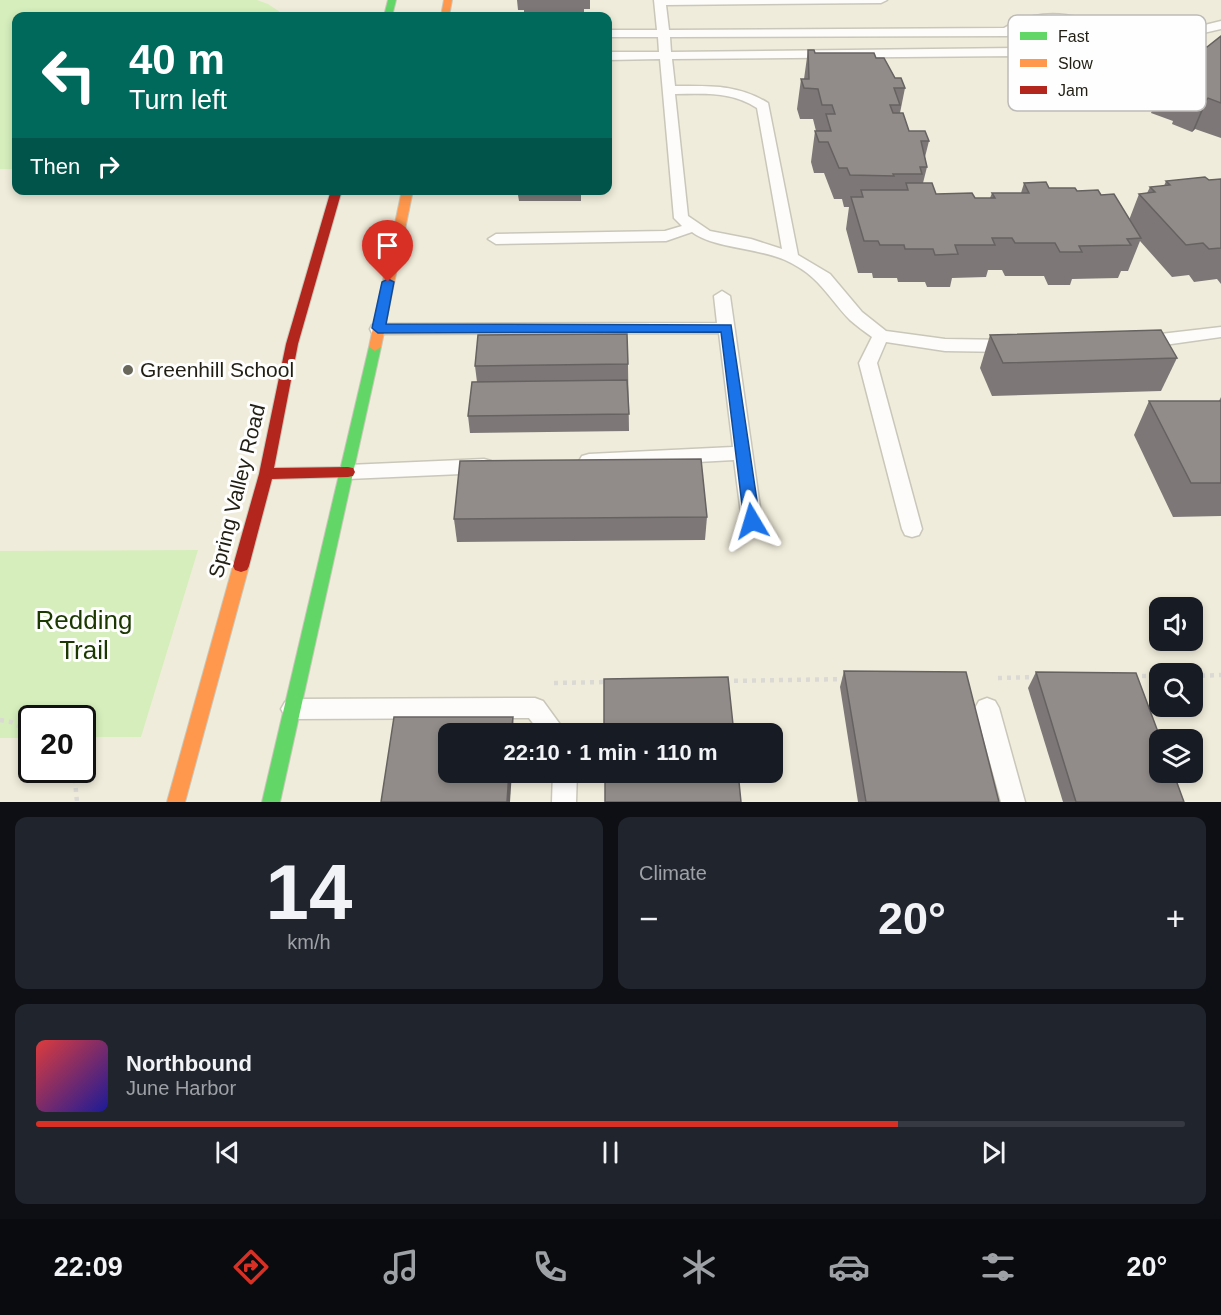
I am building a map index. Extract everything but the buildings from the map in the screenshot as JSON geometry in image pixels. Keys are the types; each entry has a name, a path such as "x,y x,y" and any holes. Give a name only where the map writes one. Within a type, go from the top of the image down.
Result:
{"main road":[{"name":"Spring Valley Road","path":"176,802 266,474 292,344 336,195"},
{"path":"271,802 348,472 407,195"},
{"path":"266,474 348,472"}],"lane":[{"path":"881,0 660,1 663,56 681,218 705,236 751,244 790,257 824,277 856,316 881,336 945,345 1022,346"},
{"path":"1206,29 1221,25"},
{"path":"612,34 1008,31"},
{"path":"612,56 1008,52"},
{"path":"668,90 720,90 746,95 763,106 790,257"},
{"path":"496,239 666,236 693,227"},
{"path":"722,296 752,521"},
{"path":"378,328 727,328"},
{"path":"1122,343 1221,332"},
{"path":"881,336 868,363 912,529"},
{"path":"568,462 743,453"},
{"path":"348,472 499,466"},
{"path":"293,708 535,708 547,723"},
{"path":"987,708 1013,802"},
{"path":"564,802 565,783"}],"path":[{"path":"1203,676 1221,675"},
{"path":"1124,676 1149,676"},
{"path":"993,678 1041,677"},
{"path":"720,681 850,680"},
{"path":"541,683 612,682"},
{"path":"0,720 18,726"},
{"path":"75,783 77,802"}],"green space":[{"path":"0,0 257,0 280,12 12,12 12,169 0,169"},
{"name":"Redding Trail","path":"198,550 141,737 96,737 96,705 18,705 18,738 0,738 0,551"}],"traffic: fast":[{"path":"389,12 392,0"},
{"path":"271,802 375,347"}],"traffic: slow":[{"path":"446,12 448,0"},
{"path":"375,347 407,195"},
{"path":"176,802 241,566"}],"traffic: jam":[{"path":"241,566 266,474 292,344 336,195"},
{"path":"266,474 348,472"}],"place":[{"name":"Greenhill School","path":"128,370"}],"route":[{"path":"388,282 378,328 727,328 752,521"}]}
